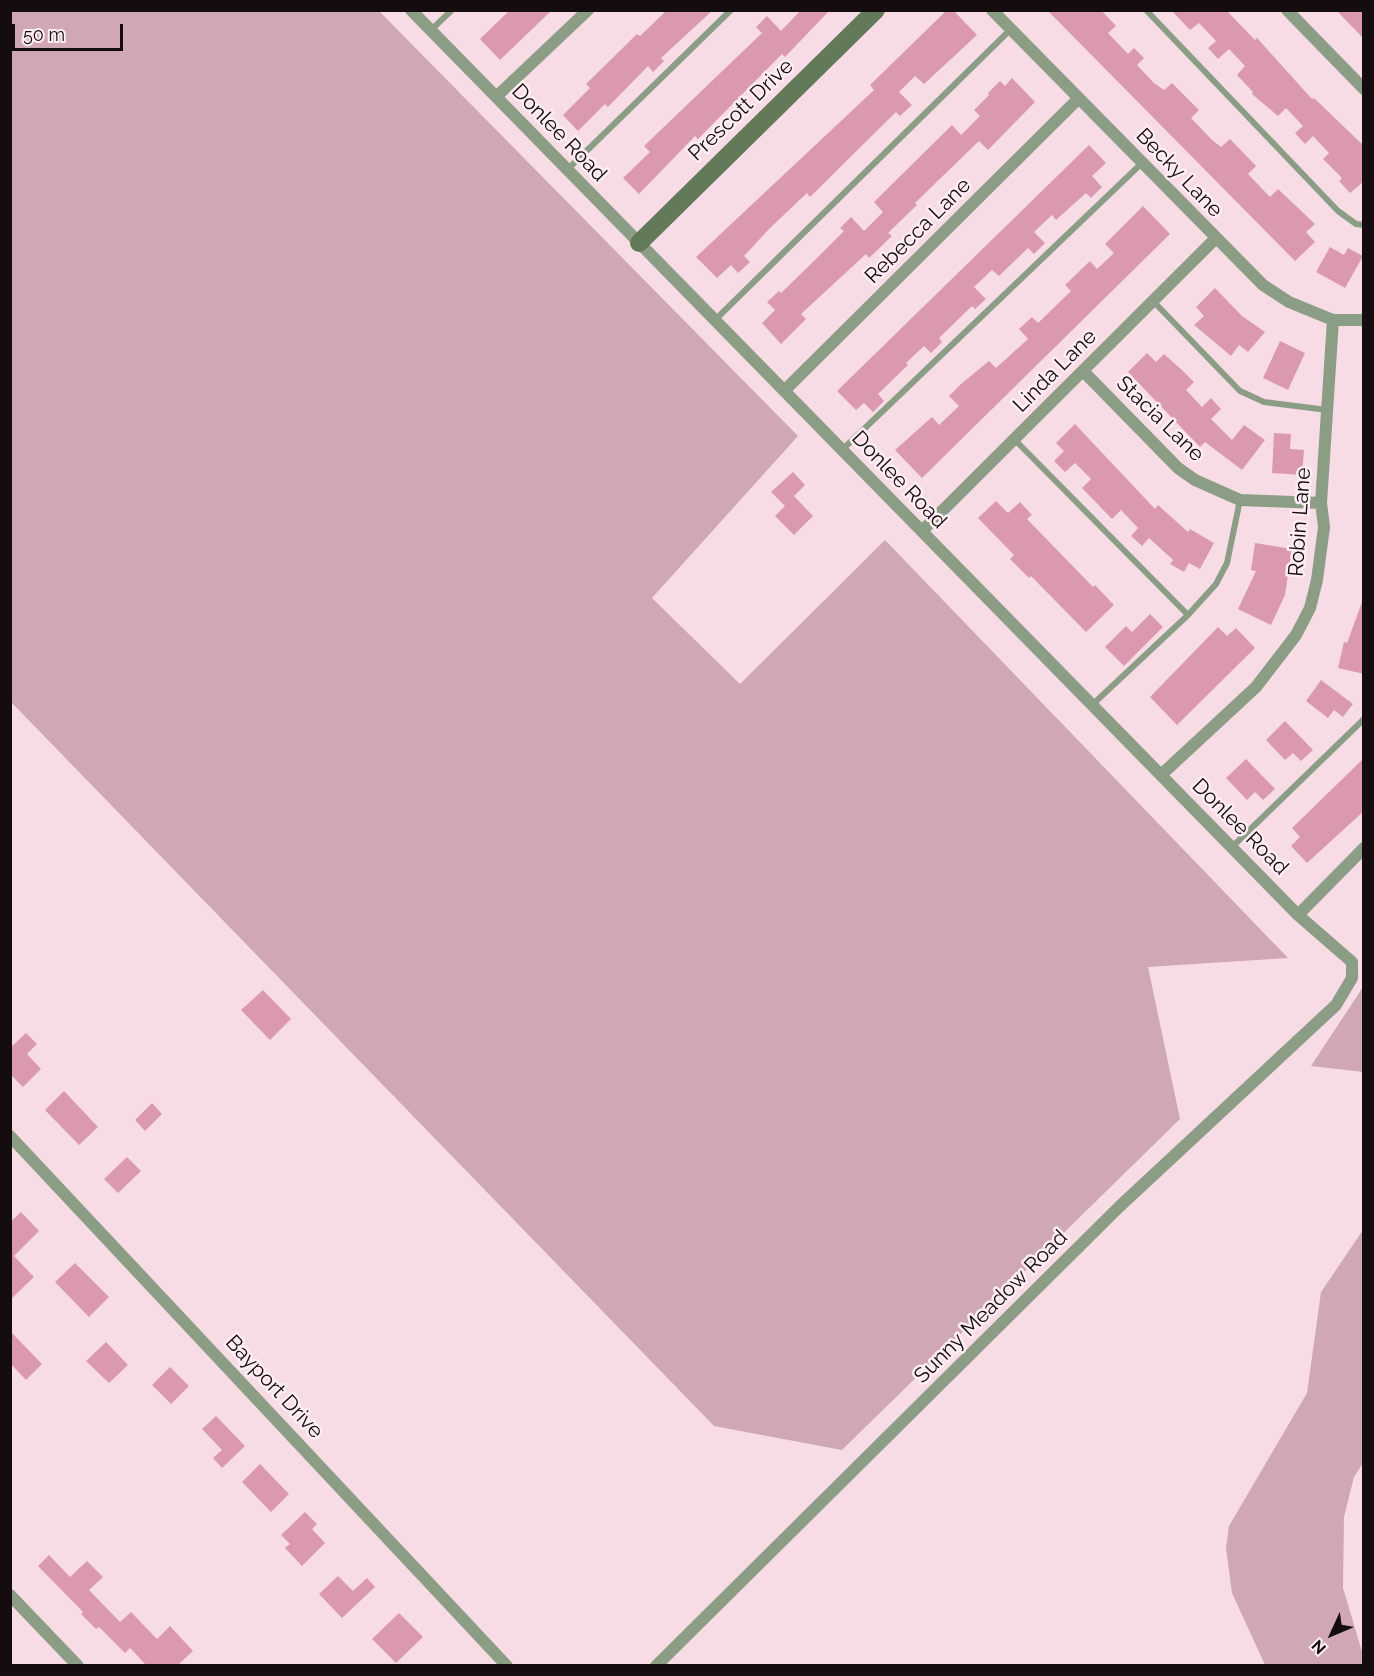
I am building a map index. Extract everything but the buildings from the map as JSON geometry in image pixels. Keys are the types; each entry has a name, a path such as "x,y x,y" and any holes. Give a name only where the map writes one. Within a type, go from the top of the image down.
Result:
{"street":[{"name":"Donlee Road","path":"411,10 1298,915 1352,962 1352,978"},
{"path":"496,97 588,10"},
{"name":"Prescott Drive","path":"639,243 876,10"},
{"name":"Becky Lane","path":"992,10 1272,292 1304,309 1333,320 1364,320"},
{"path":"1287,10 1364,89"},
{"name":"Rebecca Lane","path":"784,391 1078,98"},
{"name":"Linda Lane","path":"922,531 1216,238"},
{"name":"Robin Lane","path":"1161,775 1256,687 1296,635 1310,608 1317,580 1324,527 1321,503 1333,320"},
{"name":"Stacia Lane","path":"1083,371 1178,468 1215,490 1240,500 1321,503"},
{"path":"1298,915 1364,848"},
{"name":"Sunny Meadow Road","path":"656,1665 1119,1207 1336,1005 1352,978"},
{"name":"Bayport Drive","path":"10,1136 507,1665"},
{"path":"10,1595 78,1665"}],"lane":[{"path":"431,30 452,10"},
{"path":"567,170 731,10"},
{"path":"1146,10 1338,211 1356,224 1364,225"},
{"path":"715,320 1011,29"},
{"path":"842,450 1142,163"},
{"path":"1153,301 1240,391 1264,402 1328,410"},
{"path":"1014,439 1188,615"},
{"path":"1092,705 1188,615 1216,584 1227,563 1240,500"},
{"path":"1232,848 1364,718"}],"shaded area":[{"path":"11,10 379,11 798,436 652,598 740,684 885,540 1288,958 1148,967 1180,1119 842,1450 714,1426 11,702"},
{"path":"1363,987 1363,1072 1311,1066"},
{"path":"1363,1230 1363,1463 1354,1477 1344,1517 1343,1588 1363,1655 1363,1665 1265,1665 1232,1593 1226,1548 1229,1526 1307,1393 1321,1292"}]}
